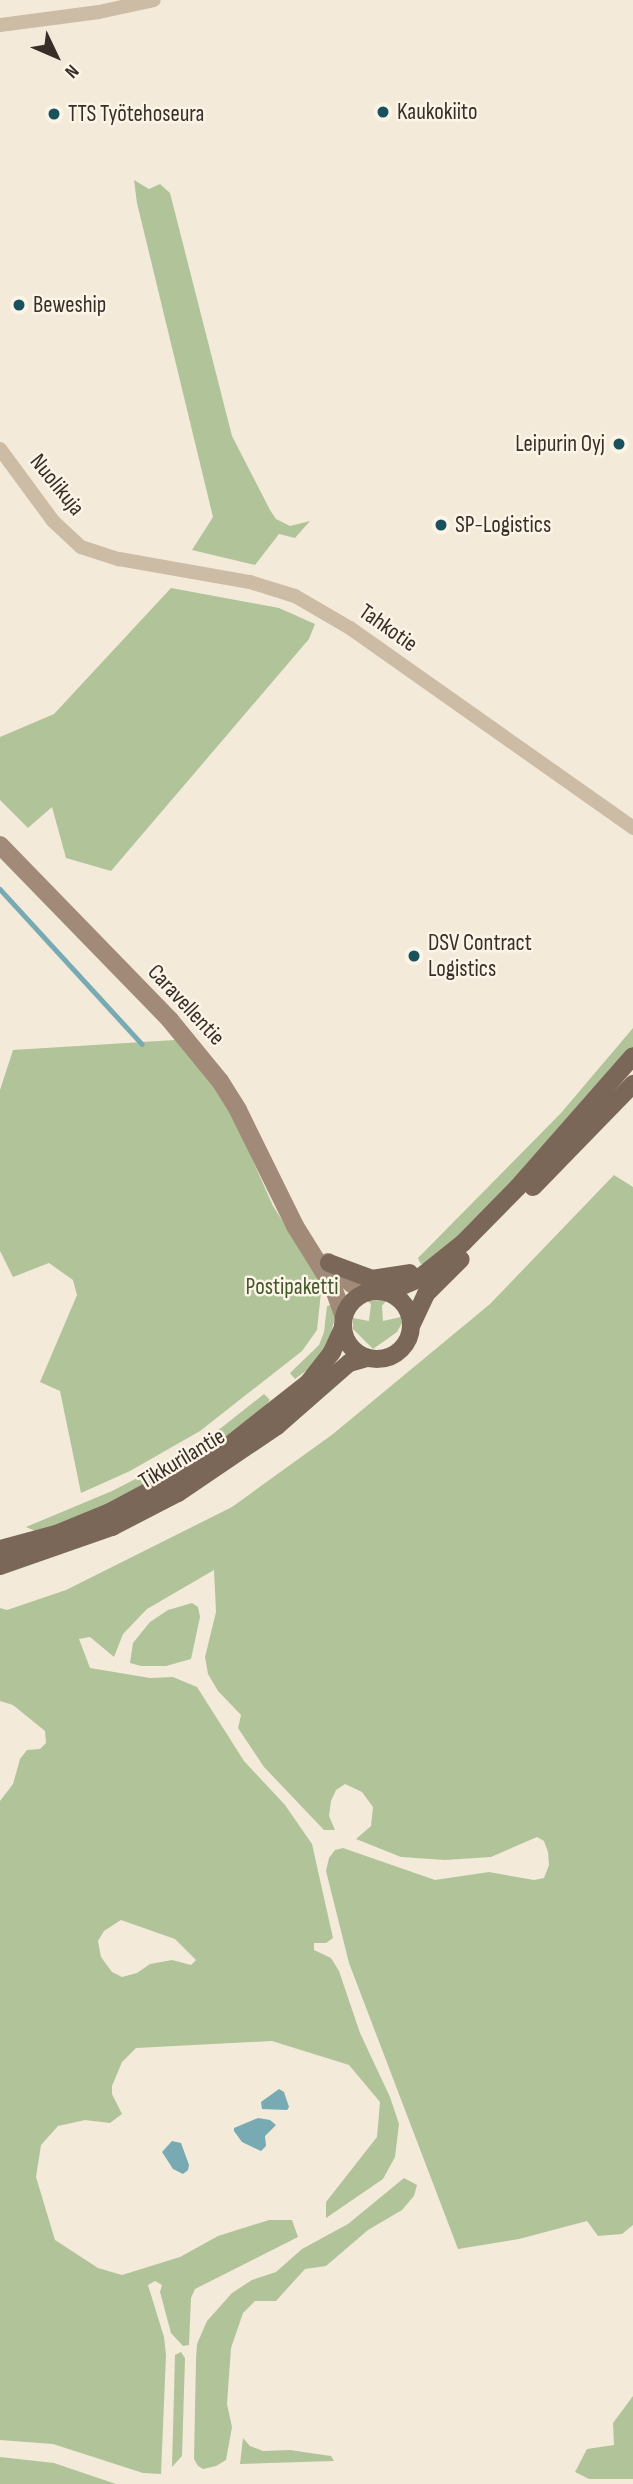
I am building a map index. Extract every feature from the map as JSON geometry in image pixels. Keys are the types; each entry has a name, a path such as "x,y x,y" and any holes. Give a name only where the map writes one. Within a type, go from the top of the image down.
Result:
{"main road":[{"name":"Caravellentie","path":"0,845 198,1052 238,1110 295,1226 332,1287 343,1322"},
{"path":"388,1292 431,1271 519,1187 633,1056"},
{"path":"412,1324 405,1304 388,1292 370,1290 351,1301 343,1322 352,1348 367,1358 389,1357 400,1350 408,1341 412,1324 426,1294 633,1084"},
{"name":"Caravellentie","path":"295,1226 352,1284 370,1290"},
{"path":"329,1263 372,1279 431,1271"},
{"name":"Tikkurilantie","path":"0,1549 56,1534 110,1512 218,1454 307,1383 332,1352 343,1322"},
{"name":"Tikkurilantie","path":"0,1566 112,1527 178,1493 278,1426 349,1363 367,1358"}],"street":[{"path":"0,25 99,12 154,0"},
{"name":"Nuolikuja","path":"0,449 53,521 81,547"},
{"name":"Tahkotie","path":"81,547 119,559 250,582 295,596 350,628 633,828"}],"green space":[{"path":"134,180 149,189 160,184 170,193 232,436 270,510 276,519 290,526 310,521 295,538 279,534 255,565 192,550 213,517 137,203"},
{"path":"171,588 279,608 315,624 309,639 111,871 66,858 52,807 28,828 0,800 0,737 54,714"},
{"path":"633,1028 633,1048 494,1205 426,1266 420,1263 418,1258 561,1113"},
{"name":"Postipaketti","path":"175,1040 206,1075 236,1123 273,1206 322,1283 317,1330 302,1351 200,1431 130,1471 81,1493 60,1391 40,1382 77,1295 73,1280 49,1263 13,1277 0,1251 0,1090 13,1050"},
{"path":"614,1175 633,1187 633,2225 622,2234 598,2236 587,2221 519,2239 458,2249 349,1963 326,1871 329,1858 335,1850 343,1848 435,1880 489,1872 534,1880 544,1878 549,1865 548,1852 544,1841 537,1837 491,1857 445,1860 401,1857 356,1839 371,1826 373,1807 362,1792 345,1784 336,1790 331,1801 329,1816 335,1830 324,1830 264,1767 238,1728 241,1715 218,1691 208,1674 205,1657 216,1612 214,1570 147,1609 123,1634 114,1657 90,1637 79,1639 90,1668 150,1678 173,1677 197,1687 244,1761 285,1805 312,1844 333,1938 326,1943 314,1943 314,1950 331,1958 339,1971 360,2033 390,2097 399,2124 395,2157 383,2179 326,2218 326,2202 377,2137 380,2102 349,2065 272,2041 136,2048 122,2062 112,2086 112,2094 122,2114 110,2123 85,2120 58,2126 41,2145 36,2177 55,2240 98,2268 122,2275 180,2257 218,2236 269,2220 292,2220 298,2237 195,2289 191,2298 189,2345 183,2346 171,2333 160,2292 162,2285 155,2281 148,2285 164,2337 166,2355 161,2474 143,2473 53,2444 0,2440 0,1801 13,1784 20,1759 27,1750 40,1749 46,1743 45,1731 13,1705 0,1701 0,1608 7,1610 66,1590 232,1507 333,1434 490,1304","holes":["121,1920 175,1939 196,1960 191,1965 172,1960 150,1964 137,1973 122,1977 112,1972 101,1957 98,1941 104,1931"]},
{"path":"368,1301 386,1301 382,1306 383,1321 401,1317 402,1323 397,1332 373,1349 353,1329 353,1318 369,1321 371,1304"},
{"path":"333,1304 335,1318 327,1347 311,1367 295,1379 290,1373 319,1345 324,1332 327,1306"},
{"path":"264,1394 270,1400 251,1424 189,1464 74,1522 35,1531 26,1527 112,1491 163,1465 221,1428"},
{"path":"192,1603 198,1607 200,1617 191,1659 166,1666 130,1663 133,1643 150,1622 168,1610"},
{"path":"404,2178 417,2185 414,2196 402,2210 368,2230 326,2266 305,2269 276,2301 255,2301 243,2313 231,2348 227,2404 232,2427 226,2460 203,2469 198,2466 194,2459 196,2359 197,2344 207,2321 232,2293 252,2280 276,2272 302,2249 348,2224"},
{"path":"181,2352 185,2358 182,2456 172,2467 175,2355"},
{"path":"633,2396 633,2479 589,2479 575,2472 587,2449 614,2445 613,2423"},
{"path":"243,2438 250,2446 263,2451 290,2450 331,2456 334,2461 240,2464"},
{"path":"0,2457 54,2463 116,2484 0,2484"}],"water":[{"path":"279,2089 284,2092 289,2107 287,2110 262,2109 261,2102"},
{"path":"258,2118 270,2120 276,2125 265,2136 266,2146 261,2151 242,2142 234,2131 234,2128"},
{"path":"172,2141 181,2143 189,2165 183,2174 173,2169 162,2152"}],"waterway":[{"path":"0,889 142,1044"}],"place":[{"name":"Kaukokiito","path":"383,112"},
{"name":"TTS Työtehoseura","path":"54,114"},
{"name":"Beweship","path":"19,305"},
{"name":"Leipurin Oyj","path":"619,444"},
{"name":"SP-Logistics","path":"441,525"},
{"name":"DSV Contract Logistics","path":"414,956"}]}
